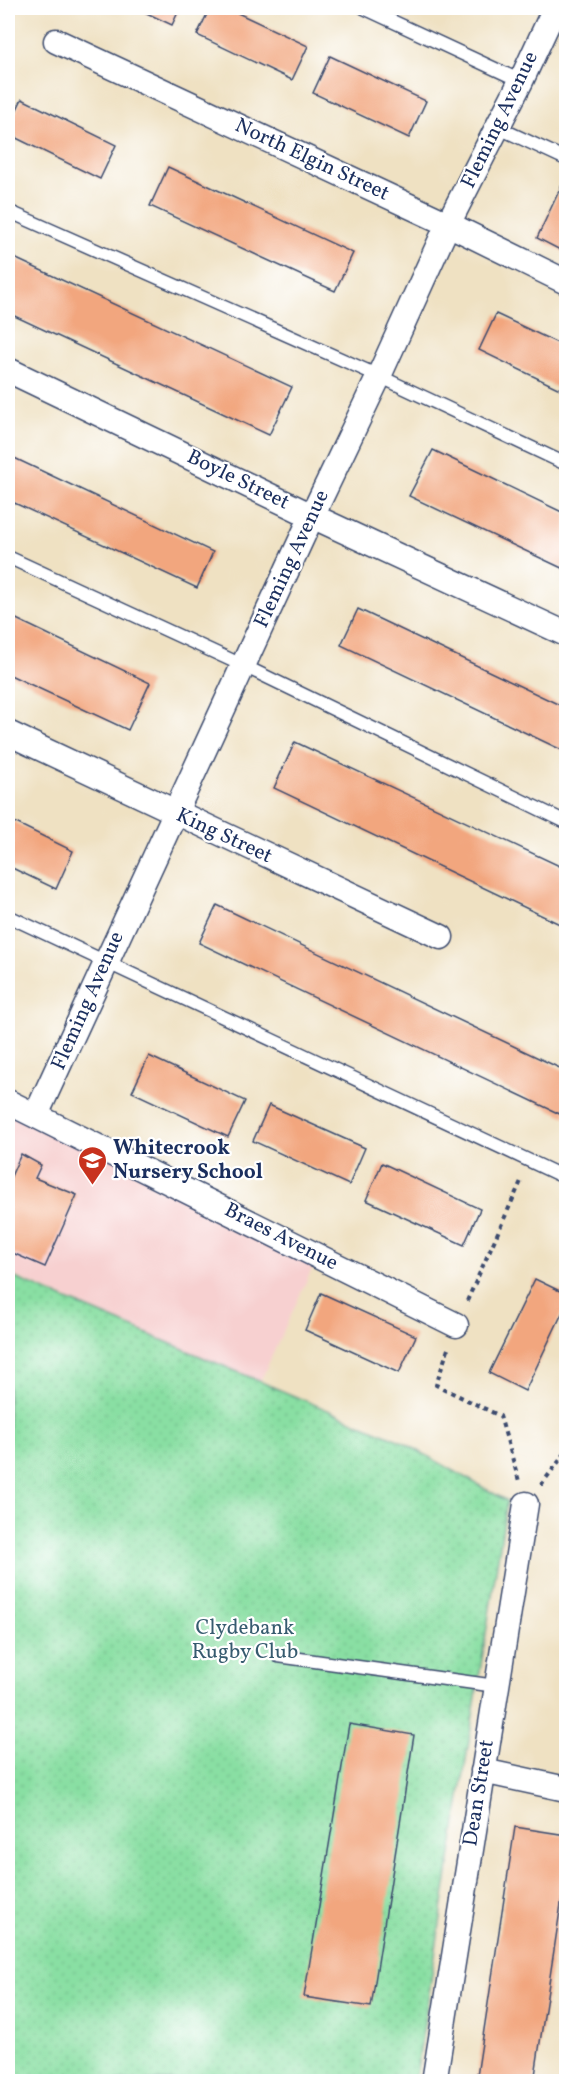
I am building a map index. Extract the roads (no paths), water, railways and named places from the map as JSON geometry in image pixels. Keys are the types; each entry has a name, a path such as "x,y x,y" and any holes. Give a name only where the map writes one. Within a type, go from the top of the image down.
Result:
{"street":[{"name":"Fleming Avenue","path":"36,1115 242,665 380,376 448,224 521,81 555,8"},
{"name":"North Elgin Street","path":"56,41 567,282"},
{"name":"Boyle Street","path":"8,370 312,516 567,634"},
{"name":"King Street","path":"8,734 441,937"},
{"name":"Braes Avenue","path":"8,1102 456,1325"},
{"name":"Dean Street","path":"434,2082 526,1504"},
{"path":"483,1771 567,1789"}],"lane":[{"path":"364,8 521,81"},
{"path":"497,127 567,159"},
{"path":"8,211 380,376 567,464"},
{"path":"8,557 242,665 567,822"},
{"path":"8,916 567,1178"},
{"path":"278,1656 496,1686"}],"place":[{"name":"Whitecrook Nursery School","path":"92,1186"}],"park label":[{"name":"Clydebank Rugby Club","path":"245,1640"}]}
